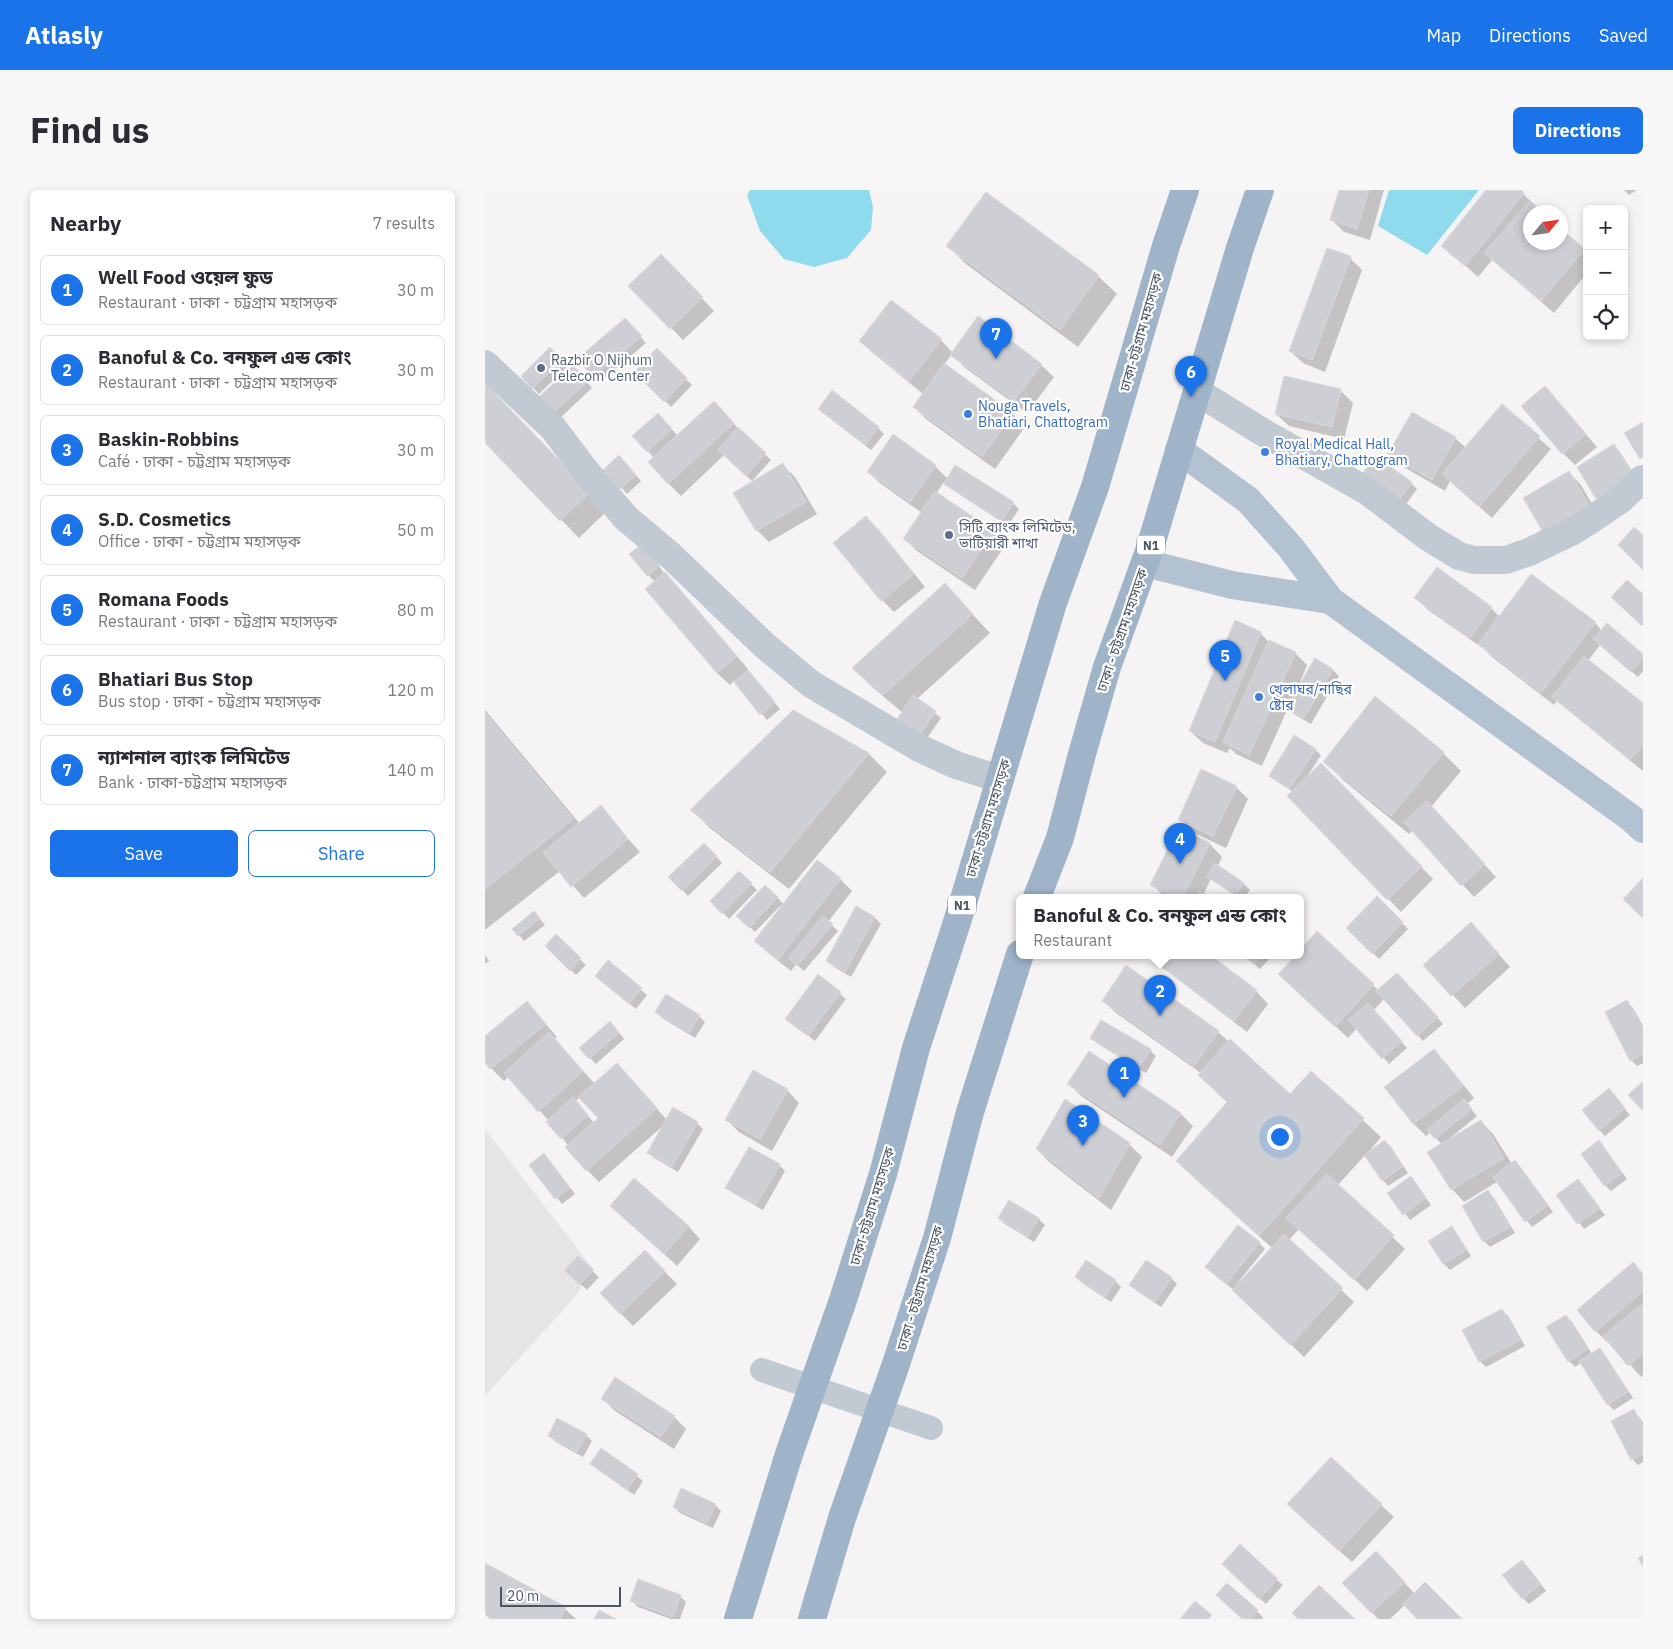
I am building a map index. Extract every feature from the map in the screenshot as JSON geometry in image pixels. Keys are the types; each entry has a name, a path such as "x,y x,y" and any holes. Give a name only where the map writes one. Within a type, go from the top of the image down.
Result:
{"highway":[{"name":"ঢাকা-চট্টগ্রাম মহাসড়ক","path":"738,1619 789,1454 843,1300 883,1174 916,1048 963,901 1053,603 1095,487 1185,190"},
{"name":"ঢাকা - চট্টগ্রাম মহাসড়ক","path":"1038,894 1059,838 1081,754 1107,667 1145,563 1240,248 1260,190"},
{"name":"ঢাকা - চট্টগ্রাম মহাসড়ক","path":"811,1619 842,1518 896,1364 937,1238 970,1112 1018,959"}],"main road":[{"path":"1179,450 1247,500 1291,548 1330,600 1631,818 1643,829"},
{"path":"1145,563 1232,585 1330,600"}],"street":[{"path":"485,364 553,428 588,474 626,518 671,556 764,645 811,684 919,748 956,765 987,775 1000,775"},
{"path":"1198,392 1299,453 1367,491 1444,547 1459,556 1474,560 1506,560 1529,552 1571,532 1620,500 1642,478"},
{"path":"1642,478 1639,502 1643,509"},
{"path":"762,1370 931,1428"}],"shaded area":[{"path":"485,1129 594,1270 574,1298 485,1396"}],"water":[{"path":"750,190 869,190 873,207 871,230 847,258 814,267 784,259 760,231 747,195"},
{"path":"1389,190 1479,190 1427,255 1378,226"}],"building":[{"path":"1339,190 1369,190 1357,229 1330,220"},
{"path":"1486,190 1521,190 1524,193 1465,266 1441,246"},
{"path":"986,192 1099,275 1060,330 946,246"},
{"path":"1523,209 1523,250 1568,250 1568,235 1583,247 1583,251 1541,301 1484,253"},
{"path":"1327,248 1351,256 1312,360 1289,351"},
{"path":"661,254 703,297 670,329 628,286"},
{"path":"891,300 942,339 909,381 859,341"},
{"path":"978,316 1042,364 1014,401 950,355"},
{"path":"625,318 642,336 593,377 577,359"},
{"name":"Razbir O Nijhum Telecom Center","path":"550,347 562,360 532,389 521,376"},
{"path":"657,348 687,378 664,402 634,372"},
{"path":"944,363 1013,413 982,457 913,407"},
{"path":"573,365 588,381 553,413 539,397"},
{"path":"1284,376 1341,389 1332,427 1275,414"},
{"path":"485,383 590,492 560,521 485,443"},
{"path":"1545,386 1586,434 1562,454 1521,406"},
{"path":"832,390 879,427 865,445 818,409"},
{"path":"714,401 734,423 668,484 648,462"},
{"path":"1502,404 1540,436 1479,507 1442,474"},
{"path":"1412,412 1456,437 1432,480 1388,454"},
{"path":"658,413 672,429 647,452 632,436"},
{"path":"1643,422 1643,457 1640,459 1624,433"},
{"path":"738,427 766,453 746,476 718,450"},
{"path":"893,434 936,465 910,502 867,472"},
{"path":"1614,444 1634,476 1596,499 1577,467"},
{"path":"619,455 636,475 620,489 603,470"},
{"path":"1375,456 1412,482 1398,502 1361,476"},
{"path":"783,463 806,502 756,531 733,493"},
{"path":"955,465 1014,502 1001,521 944,484"},
{"path":"1569,471 1589,505 1543,532 1523,498"},
{"name":"সিটি ব্যাংক লিমিটেড, ভাটিয়ারী শাখা","path":"935,491 994,531 962,578 903,539"},
{"path":"866,516 914,574 881,601 833,543"},
{"path":"1634,527 1643,535 1643,570 1618,545"},
{"path":"642,544 660,565 647,576 629,554"},
{"path":"1437,567 1492,607 1470,638 1414,598"},
{"path":"665,572 737,656 717,673 645,589"},
{"path":"1531,574 1596,622 1541,693 1478,644"},
{"path":"1627,580 1643,594 1642,626 1611,597"},
{"path":"945,583 973,614 883,695 852,668"},
{"path":"1235,620 1261,632 1215,742 1189,731"},
{"path":"1607,623 1643,654 1643,658 1631,672 1593,639"},
{"name":"খেলাঘর/নাছির ষ্টোর","path":"1269,640 1296,652 1249,755 1223,742"},
{"path":"1584,656 1643,703 1643,744 1630,760 1552,697"},
{"path":"1315,658 1333,669 1304,718 1286,708"},
{"path":"748,670 775,702 760,715 734,682"},
{"path":"913,695 936,711 919,736 896,721"},
{"path":"1375,696 1444,752 1391,816 1323,762"},
{"path":"793,710 869,753 770,872 690,810"},
{"path":"485,713 573,819 485,889"},
{"path":"1294,735 1316,749 1289,789 1269,776"},
{"path":"1321,763 1422,866 1387,900 1287,796"},
{"path":"1201,769 1237,786 1213,836 1178,820"},
{"path":"1427,801 1485,864 1461,886 1404,822"},
{"path":"601,805 628,839 571,887 543,852"},
{"path":"1179,827 1210,843 1184,894 1168,894 1150,885"},
{"path":"704,843 717,856 682,891 668,877"},
{"path":"817,860 841,878 778,960 754,941"},
{"path":"1215,863 1244,883 1236,894 1233,894 1207,877"},
{"path":"739,871 752,883 722,914 710,901"},
{"path":"1643,878 1643,918 1623,899"},
{"path":"765,885 778,897 749,928 736,916"},
{"path":"1377,896 1403,922 1372,954 1346,928"},
{"path":"856,906 875,917 845,972 826,961"},
{"path":"534,911 540,918 518,936 512,929"},
{"path":"823,916 833,924 797,966 788,958"},
{"path":"1471,922 1499,954 1451,996 1423,965"},
{"path":"1317,931 1374,984 1335,1027 1278,974 1292,959 1304,959 1304,946"},
{"path":"556,934 581,958 570,971 545,946"},
{"path":"1151,959 1215,959 1257,990 1234,1021"},
{"path":"1247,959 1258,959 1254,964"},
{"path":"608,960 642,988 629,1004 595,976"},
{"path":"1126,965 1219,1031 1194,1066 1102,1001"},
{"path":"1397,973 1438,1017 1417,1036 1376,991"},
{"path":"818,974 841,992 808,1036 785,1019"},
{"path":"666,994 700,1015 689,1033 655,1012"},
{"path":"1627,1000 1643,1029 1643,1054 1630,1061 1605,1012"},
{"path":"527,1001 546,1024 490,1069 485,1063 485,1036"},
{"path":"1368,1003 1402,1041 1382,1059 1348,1020"},
{"path":"1101,1020 1151,1049 1139,1068 1090,1038"},
{"path":"610,1021 619,1033 589,1059 579,1048"},
{"path":"549,1032 583,1071 538,1112 504,1073"},
{"path":"1230,1039 1290,1094 1311,1071 1364,1118 1259,1236 1176,1161 1227,1102 1198,1075"},
{"path":"1434,1049 1463,1086 1413,1124 1384,1087"},
{"path":"1089,1051 1181,1113 1160,1145 1067,1084"},
{"path":"617,1063 657,1108 586,1171 565,1147 598,1118 578,1097"},
{"path":"753,1070 788,1089 760,1139 725,1120"},
{"path":"1643,1081 1643,1111 1628,1095"},
{"path":"1609,1088 1625,1108 1599,1131 1582,1110"},
{"path":"573,1097 588,1115 561,1139 546,1122"},
{"path":"1065,1099 1130,1143 1099,1198 1036,1149"},
{"path":"1464,1099 1472,1109 1435,1139 1427,1130"},
{"path":"673,1107 698,1122 672,1167 647,1153"},
{"path":"1481,1120 1504,1158 1451,1190 1427,1152"},
{"path":"1385,1140 1403,1166 1382,1181 1364,1155"},
{"path":"1599,1140 1622,1173 1604,1186 1581,1154"},
{"path":"749,1147 780,1164 756,1205 725,1188"},
{"path":"544,1153 570,1188 555,1199 529,1165"},
{"path":"1515,1160 1548,1205 1525,1222 1493,1177"},
{"path":"1327,1174 1394,1235 1354,1280 1286,1218"},
{"path":"1411,1176 1426,1198 1403,1215 1387,1193"},
{"path":"634,1178 689,1226 664,1254 610,1206"},
{"path":"1578,1179 1600,1208 1577,1224 1556,1195"},
{"path":"1488,1190 1510,1227 1483,1242 1462,1206"},
{"path":"1009,1200 1039,1218 1028,1237 998,1218"},
{"path":"1238,1225 1260,1242 1226,1284 1205,1267"},
{"path":"1452,1226 1466,1250 1443,1264 1428,1241"},
{"path":"1284,1234 1343,1288 1290,1345 1232,1290"},
{"path":"645,1250 665,1271 620,1314 600,1293"},
{"path":"578,1256 594,1270 580,1285 564,1270"},
{"path":"1086,1260 1116,1280 1105,1297 1075,1277"},
{"path":"1146,1260 1172,1277 1155,1302 1129,1285"},
{"path":"1633,1262 1643,1274 1643,1291 1595,1332 1577,1310"},
{"path":"1641,1305 1643,1307 1643,1353 1628,1366 1603,1336"},
{"path":"1502,1309 1520,1340 1479,1362 1462,1330"},
{"path":"1566,1315 1587,1349 1568,1362 1546,1327"},
{"path":"1600,1348 1628,1392 1607,1405 1579,1361"},
{"path":"615,1377 675,1416 661,1437 601,1399"},
{"path":"1634,1409 1643,1426 1643,1454 1631,1460 1611,1421"},
{"path":"557,1418 587,1434 577,1452 548,1436"},
{"path":"601,1448 638,1474 627,1490 590,1464"},
{"path":"1331,1457 1382,1504 1339,1551 1287,1504"},
{"path":"681,1488 716,1504 707,1523 673,1507"},
{"path":"1240,1544 1278,1579 1259,1599 1222,1564"},
{"path":"1376,1551 1405,1582 1371,1613 1342,1583"},
{"path":"1643,1555 1643,1567 1638,1558"},
{"path":"1522,1560 1541,1584 1522,1599 1502,1575"},
{"path":"485,1563 566,1607 560,1619 485,1619"},
{"path":"638,1579 681,1595 673,1617 630,1601"},
{"path":"1425,1582 1462,1619 1417,1619 1403,1604"},
{"path":"1227,1583 1258,1610 1251,1619 1242,1619 1216,1595"},
{"path":"1319,1585 1355,1619 1298,1619 1292,1613"},
{"path":"1195,1601 1212,1615 1208,1619 1180,1619"},
{"path":"599,1610 616,1619 594,1619"}],"place":[{"name":"ন্যাশনাল ব্যাংক লিমিটেড","path":"996,359"},
{"name":"Razbir O Nijhum Telecom Center","path":"541,368"},
{"name":"Bhatiari Bus Stop","path":"1191,397"},
{"name":"Nouga Travels, Bhatiari, Chattogram","path":"968,414"},
{"name":"Royal Medical Hall, Bhatiary, Chattogram","path":"1265,452"},
{"name":"সিটি ব্যাংক লিমিটেড, ভাটিয়ারী শাখা","path":"949,535"},
{"name":"Romana Foods","path":"1225,681"},
{"name":"খেলাঘর/নাছির ষ্টোর","path":"1259,697"},
{"name":"S.D. Cosmetics","path":"1180,864"},
{"name":"Banoful & Co. বনফুল এন্ড কোং","path":"1160,1016"},
{"name":"Well Food ওয়েল ফুড","path":"1124,1098"},
{"name":"Baskin-Robbins","path":"1083,1146"}]}
